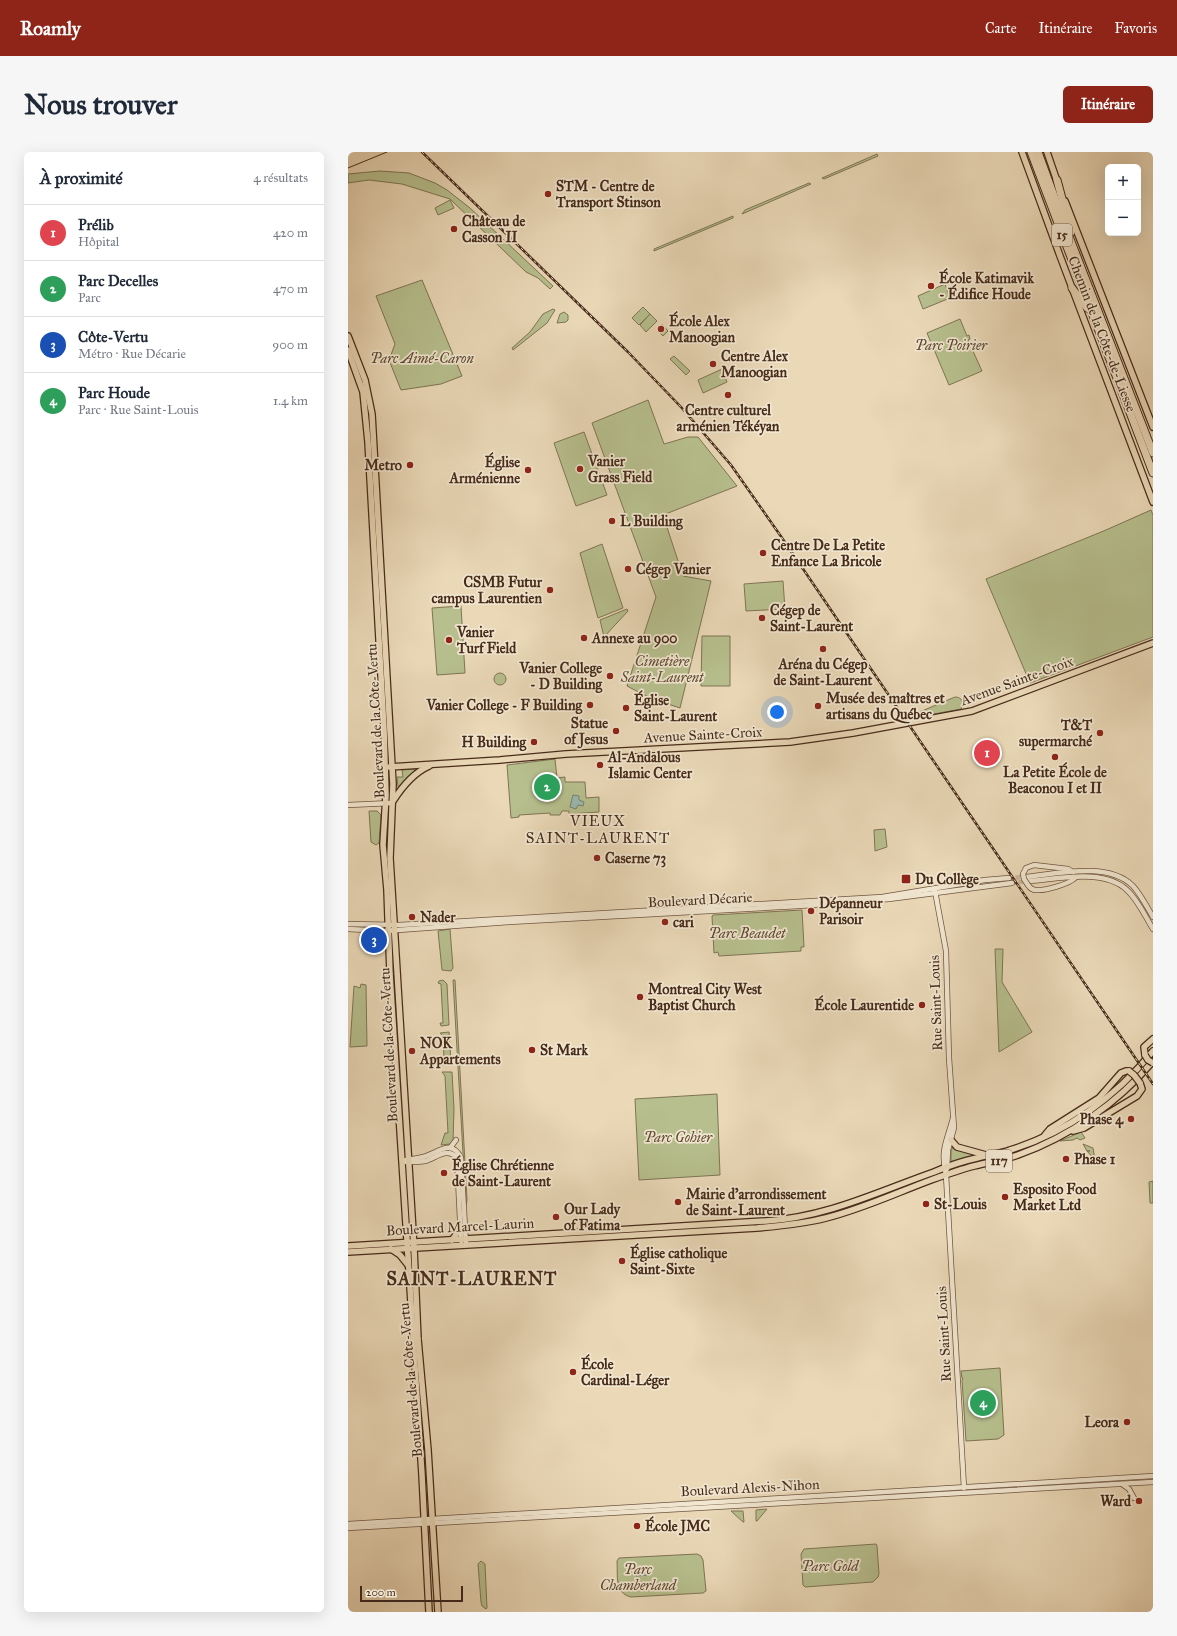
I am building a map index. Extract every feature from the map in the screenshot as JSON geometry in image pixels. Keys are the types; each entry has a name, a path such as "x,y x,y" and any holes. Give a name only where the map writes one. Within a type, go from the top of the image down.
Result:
{"highway":[{"name":"15","path":"1031,152 1153,473"},
{"name":"15","path":"1038,152 1153,452"},
{"path":"1057,180 1070,224 1075,250"},
{"path":"1072,288 1094,318"}],"main road":[{"name":"Chemin de la Côte-de-Liesse","path":"1022,152 1153,502"},
{"name":"Chemin de la Côte-de-Liesse","path":"1047,152 1153,427"},
{"name":"Boulevard de la Côte-Vertu","path":"348,336 365,380 372,414 392,767 390,858 408,1161 410,1245 428,1450 438,1612"},
{"name":"Boulevard de la Côte-Vertu","path":"348,350 363,392 368,435 383,710 386,803 383,847 387,890 387,928 407,1230 410,1245 408,1266 429,1612"},
{"name":"Avenue Sainte-Croix","path":"384,768 566,754 790,742 853,734 972,711 1153,643"},
{"name":"Avenue Sainte-Croix","path":"392,803 414,775 420,770 431,765"},
{"path":"1153,1040 1144,1047 1145,1055 1148,1060 1153,1062"},
{"name":"Boulevard Marcel-Laurin","path":"348,1246 395,1243 410,1245 463,1242 791,1219 822,1212 856,1202 946,1168 1017,1148 1043,1137 1072,1122 1102,1101 1127,1079 1153,1051"},
{"name":"Boulevard Marcel-Laurin","path":"348,1252 391,1249 452,1240 463,1242 540,1241 757,1228 796,1224 827,1218 946,1175 1019,1155 1067,1133 1115,1099 1153,1062"},
{"path":"1043,1137 1050,1129 1099,1098 1121,1073 1129,1071 1134,1075 1140,1083 1142,1089 1137,1096 1084,1128 1067,1133"},
{"path":"951,1140 957,1147 988,1156"},
{"path":"452,1240 460,1229"},
{"path":"395,1243 407,1230"},
{"path":"391,1249 400,1255 408,1266"}],"street":[{"path":"348,805 392,803"},
{"path":"1075,875 1072,881 1062,885 1034,890 1026,882 1025,868 1033,865 1068,869 1075,875 1104,878 1119,884 1132,895 1153,929"},
{"path":"1026,877 1075,875 1103,871 1121,878 1134,889 1153,917"},
{"name":"Boulevard Décarie","path":"935,890 1009,878"},
{"name":"Boulevard Décarie","path":"387,928 882,896 1012,883"},
{"name":"Rue Saint-Louis","path":"935,890 946,951 949,1058 954,1128 948,1150 946,1175 964,1493"},
{"path":"348,924 387,928"},
{"path":"348,929 373,931 387,928"},
{"name":"Rue Saint-Louis","path":"946,1168 943,1149 953,1118"},
{"path":"450,1148 456,1140"},
{"path":"408,1161 424,1156 438,1149 450,1148 457,1152 459,1158 463,1242"},
{"path":"402,1161 423,1161 444,1153 452,1153 459,1158"},
{"path":"461,1216 460,1229 463,1242"},
{"name":"Boulevard Alexis-Nihon","path":"348,1528 432,1521 1153,1476"},
{"name":"Boulevard Alexis-Nihon","path":"432,1521 1153,1482"},
{"path":"1122,1484 1130,1491 1134,1498"},
{"name":"Boulevard Alexis-Nihon","path":"348,1524 424,1522"}],"green space":[{"path":"877,154 878,156 824,179 822,178"},
{"path":"380,171 409,173 435,183 447,190 470,208 553,286 550,289 538,278 526,272 450,199 402,184 369,180 348,183 348,174"},
{"path":"809,183 811,184 742,214 745,210"},
{"path":"450,200 454,208 438,215 435,208"},
{"path":"733,216 733,218 654,251 654,249"},
{"name":"Parc Aimé-Caron","path":"422,280 462,376 441,384 401,390 389,360 395,344 376,296"},
{"path":"945,284 950,298 923,309 918,296"},
{"path":"643,307 650,314 639,325 632,318"},
{"path":"553,309 555,310 547,323 513,350 512,348 530,332 543,314"},
{"path":"564,312 568,315 568,320 566,322 557,323 560,314"},
{"path":"650,314 657,321 646,332 640,325"},
{"name":"Parc Poirier","path":"960,319 967,336 969,335 970,339 968,340 982,371 949,385 927,333"},
{"path":"662,324 668,331 663,336 657,330"},
{"path":"674,356 690,371 686,375 670,359"},
{"path":"722,369 727,382 703,393 698,380"},
{"name":"Cimetière Saint-Laurent","path":"648,400 664,444 688,437 698,437 737,486 663,515 683,576 711,581 680,708 650,698 627,686 656,597 592,423"},
{"name":"Vanier Grass Field","path":"584,432 607,495 576,506 554,443"},
{"path":"1151,510 1153,515 1153,637 1030,683 986,579"},
{"path":"602,544 623,608 598,618 580,553"},
{"path":"783,581 785,609 746,611 744,584"},
{"name":"Vanier Turf Field","path":"461,606 465,673 437,675 432,608"},
{"path":"627,609 628,611 604,637 600,620"},
{"path":"702,636 730,636 730,686 701,686"},
{"path":"500,673 504,675 506,679 504,683 500,685 496,683 494,679 496,675"},
{"path":"955,697 962,700 963,705 961,709 912,718 909,714 922,711"},
{"path":"555,759 557,778 565,777 565,782 585,782 586,798 599,797 599,812 569,814 569,811 562,811 560,815 550,815 550,813 519,815 519,817 511,818 507,765"},
{"path":"417,769 399,788 398,787 397,777 403,777 402,770"},
{"path":"369,811 377,811 381,815 379,843 376,845 371,842"},
{"path":"885,829 887,847 875,851 874,830"},
{"name":"Parc Beaudet","path":"802,910 804,947 801,947 801,951 719,956 718,952 714,953 713,915"},
{"path":"450,929 453,968 451,971 442,970 438,931"},
{"path":"995,949 1003,949 1002,982 1032,1032 999,1052"},
{"path":"443,980 447,984 449,1025 441,1026 440,1023 443,1023 441,984 438,983 439,981"},
{"path":"453,980 455,980 467,1200 466,1205"},
{"path":"361,984 366,985 367,1046 350,1047 354,986 360,988"},
{"path":"449,1032 451,1064 441,1065 441,1059 444,1059 443,1036 440,1033"},
{"path":"442,1072 452,1072 454,1109 453,1141 450,1144 441,1145 445,1133 448,1133 445,1076"},
{"name":"Parc Gohier","path":"717,1094 720,1175 639,1180 635,1099"},
{"path":"1081,1132 1085,1138 1080,1140 1077,1138 1073,1140 1060,1141"},
{"path":"1083,1144 1093,1148 1095,1160 1087,1151"},
{"path":"953,1147 975,1155 951,1162 951,1151"},
{"path":"1153,1181 1153,1203 1150,1203 1149,1182"},
{"path":"1000,1368 1004,1435 998,1439 966,1441 963,1378 961,1371"},
{"path":"767,1509 757,1521 756,1521 756,1510"},
{"path":"731,1511 743,1511 744,1522 743,1522"},
{"name":"Parc Gold","path":"876,1544 879,1574 873,1582 805,1587 803,1585 801,1554 804,1549"},
{"name":"Parc Chamberland","path":"697,1554 701,1556 703,1560 706,1591 703,1593 631,1597 622,1592 619,1588 617,1561 619,1558"},
{"path":"481,1561 485,1564 486,1609 482,1606 481,1602 478,1564"}],"water":[{"path":"573,795 579,796 579,800 584,802 583,806 578,805 576,809 570,807"},
{"path":"649,1568 649,1575 636,1576 636,1569"}],"tunnel":[{"path":"1009,878 1025,877"},
{"path":"1012,883 1028,881"}],"tram line":[{"path":"348,168 387,152"}],"railway":[{"path":"422,152 628,352 681,407 731,465 1153,1084"}],"place":[{"name":"STM - Centre de Transport Stinson","path":"548,194"},
{"name":"Château de Casson II","path":"454,229"},
{"name":"École Katimavik - Édifice Houde","path":"931,286"},
{"name":"École Alex Manoogian","path":"661,329"},
{"name":"Centre Alex Manoogian","path":"713,364"},
{"name":"Centre culturel arménien Tékéyan","path":"728,395"},
{"name":"Metro","path":"410,465"},
{"name":"Vanier Grass Field","path":"580,469"},
{"name":"Église Arménienne","path":"528,470"},
{"name":"L Building","path":"612,521"},
{"name":"Centre De La Petite Enfance La Bricole","path":"763,553"},
{"name":"Cégep Vanier","path":"628,569"},
{"name":"CSMB Futur campus Laurentien","path":"550,590"},
{"name":"Cégep de Saint-Laurent","path":"762,618"},
{"name":"Annexe au 900","path":"584,638"},
{"name":"Vanier Turf Field","path":"449,640"},
{"name":"Aréna du Cégep de Saint-Laurent","path":"823,649"},
{"name":"Vanier College - D Building","path":"610,676"},
{"name":"Vanier College - F Building","path":"590,705"},
{"name":"Musée des maîtres et artisans du Québec","path":"818,706"},
{"name":"Église Saint-Laurent","path":"626,708"},
{"name":"Statue of Jesus","path":"616,731"},
{"name":"T&T supermarché","path":"1100,733"},
{"name":"H Building","path":"534,742"},
{"name":"Prélib","path":"987,753"},
{"name":"La Petite École de Beaconou I et II","path":"1055,757"},
{"name":"Al-Andalous Islamic Center","path":"600,765"},
{"name":"Parc Decelles","path":"547,787"},
{"name":"Caserne 73","path":"597,858"},
{"name":"Du Collège","path":"906,879"},
{"name":"Dépanneur Parisoir","path":"811,911"},
{"name":"Nader","path":"412,917"},
{"name":"cari","path":"665,922"},
{"name":"Côte-Vertu","path":"374,940"},
{"name":"Montreal City West Baptist Church","path":"640,997"},
{"name":"École Laurentide","path":"922,1005"},
{"name":"St Mark","path":"532,1050"},
{"name":"NOK Appartements","path":"412,1051"},
{"name":"Phase 4","path":"1131,1119"},
{"name":"Phase 1","path":"1066,1159"},
{"name":"Église Chrétienne de Saint-Laurent","path":"444,1173"},
{"name":"Esposito Food Market Ltd","path":"1005,1197"},
{"name":"Mairie d'arrondissement de Saint-Laurent","path":"678,1202"},
{"name":"St-Louis","path":"926,1204"},
{"name":"Our Lady of Fatima","path":"556,1217"},
{"name":"Église catholique Saint-Sixte","path":"622,1261"},
{"name":"École Cardinal-Léger","path":"573,1372"},
{"name":"Parc Houde","path":"983,1403"},
{"name":"Leora","path":"1127,1422"},
{"name":"Ward","path":"1139,1501"},
{"name":"École JMC","path":"637,1526"}],"district":[{"name":"VIEUX SAINT-LAURENT","path":"598,830"},
{"name":"SAINT-LAURENT","path":"472,1279"}]}
